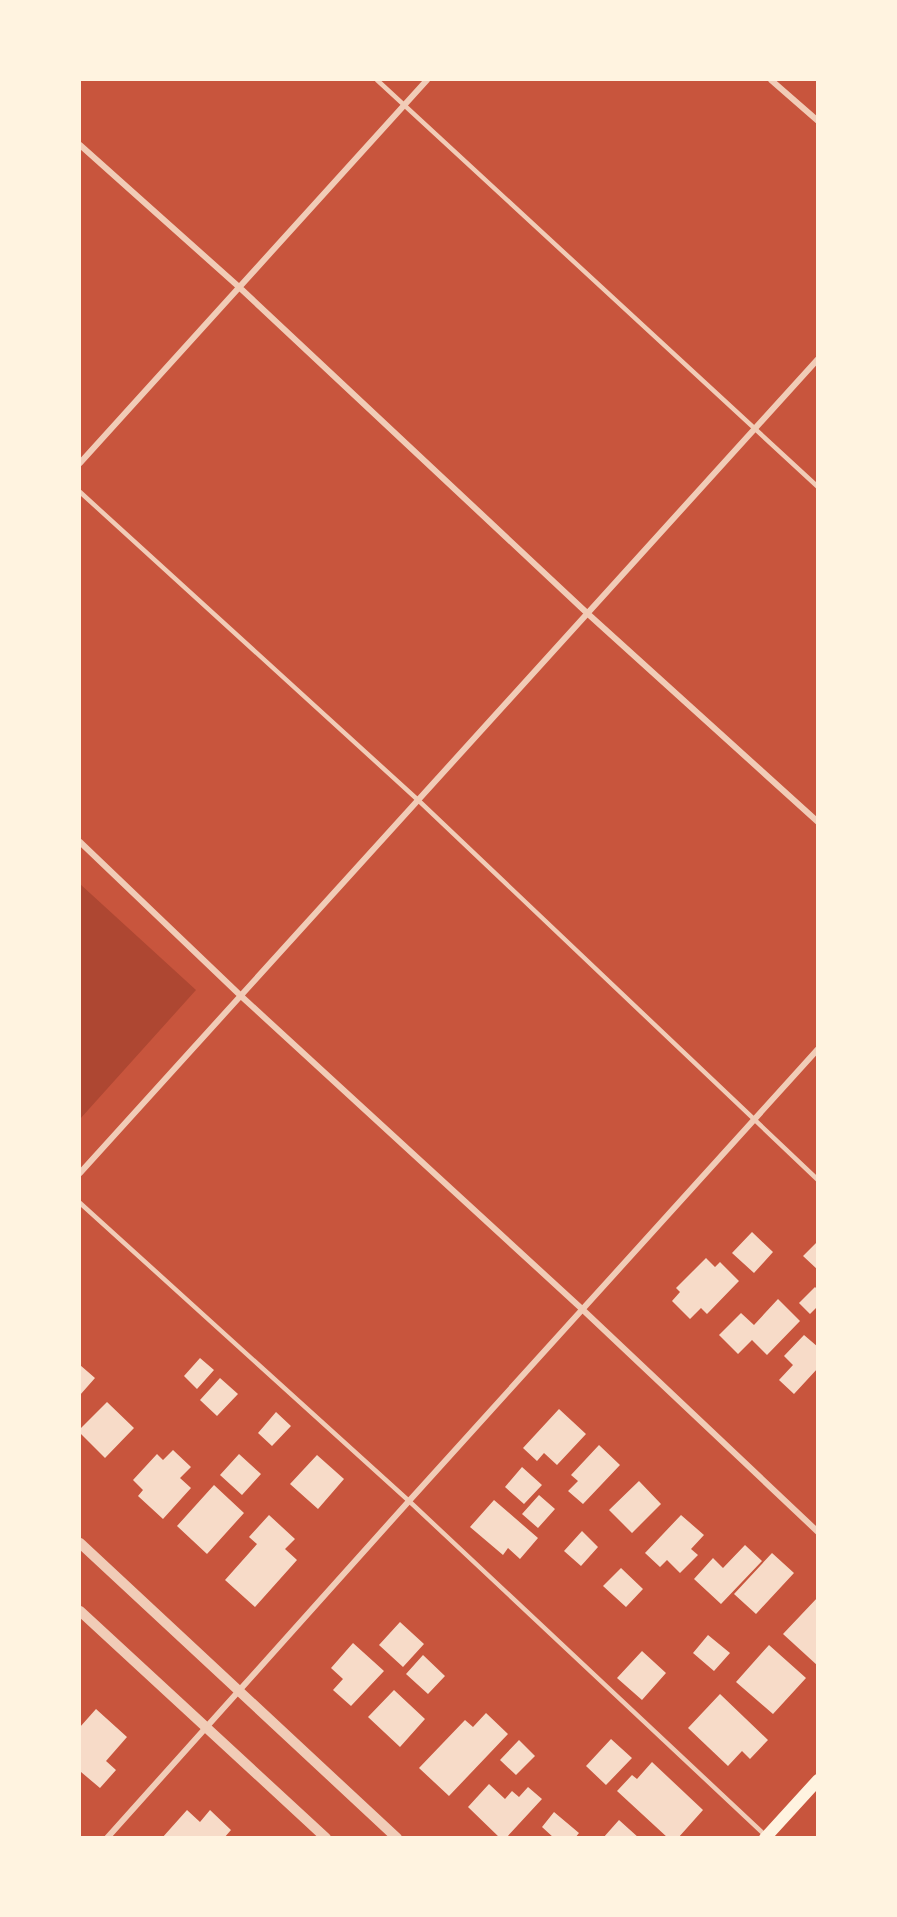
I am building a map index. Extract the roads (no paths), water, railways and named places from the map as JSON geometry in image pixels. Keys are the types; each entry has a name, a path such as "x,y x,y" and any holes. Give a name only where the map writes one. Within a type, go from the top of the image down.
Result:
{"main road":[{"path":"766,1837 818,1780"}],"street":[{"path":"80,463 427,80"},
{"path":"771,80 818,121"},
{"path":"80,145 238,287 587,613 818,822"},
{"path":"80,1173 818,359"},
{"path":"80,842 241,996 582,1309 818,1532"},
{"path":"107,1838 818,1049"},
{"path":"80,1543 398,1838"},
{"path":"80,1611 326,1838"}],"lane":[{"path":"377,80 818,487"},
{"path":"80,492 417,800 818,1180"},
{"path":"80,1203 409,1501 766,1837"}]}
